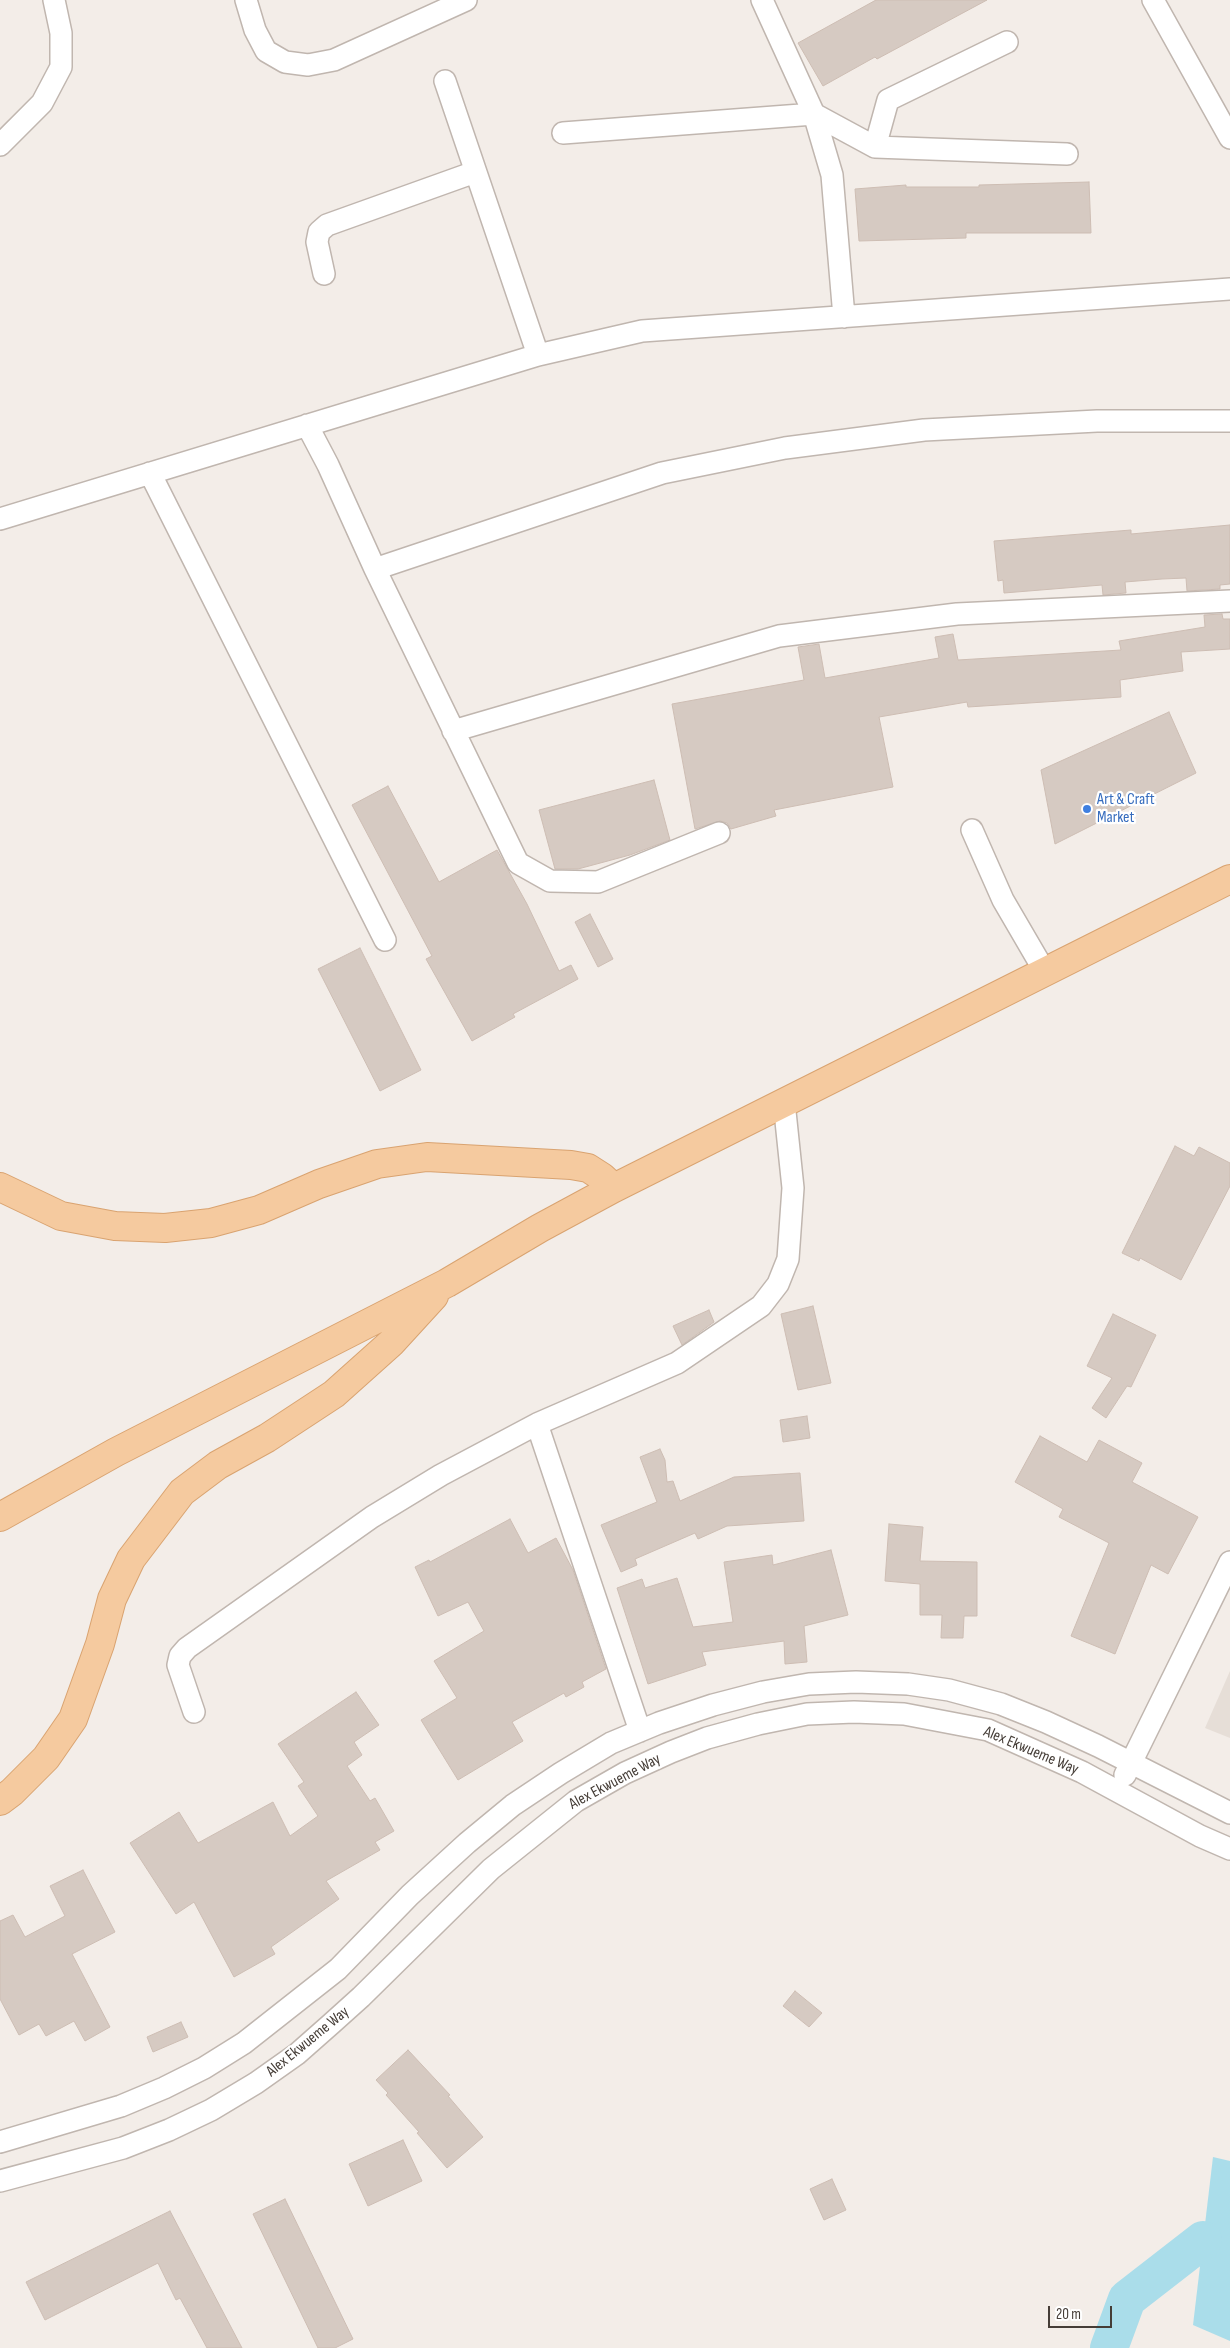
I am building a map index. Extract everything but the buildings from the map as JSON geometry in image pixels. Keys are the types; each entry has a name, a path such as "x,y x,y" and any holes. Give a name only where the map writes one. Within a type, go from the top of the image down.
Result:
{"main road":[{"path":"0,1517 116,1452 447,1282 614,1188 1230,879"},
{"path":"0,1187 62,1216 115,1226 165,1228 211,1223 259,1210 319,1184 377,1164 427,1157 571,1165 588,1168 614,1188"},
{"path":"0,1800 12,1792 46,1758 73,1719 100,1644 112,1599 131,1559 182,1492 218,1465 267,1438 334,1394 391,1343 447,1282"}],"street":[{"path":"0,144 42,103 61,67 61,33 54,0"},
{"path":"246,0 254,30 266,51 285,62 308,65 334,60 466,0"},
{"path":"762,0 814,114 832,175 844,317"},
{"path":"1153,0 1230,138"},
{"path":"876,147 888,100 1007,42"},
{"path":"444,81 538,355"},
{"path":"563,133 814,114 876,147 1067,154"},
{"path":"324,274 317,242 319,232 327,225 476,172"},
{"path":"0,519 538,355 642,330 1230,289"},
{"path":"375,569 662,473 785,448 924,430 1097,421 1230,421"},
{"path":"307,425 328,465 375,569 518,863 550,881 598,882 720,834"},
{"path":"150,473 385,940"},
{"path":"453,731 779,636 957,614 1230,601"},
{"path":"972,830 1003,900 1045,972"},
{"path":"194,1712 178,1665 180,1656 187,1648 372,1517 441,1475 537,1424 677,1363 761,1306 778,1284 788,1259 793,1188 784,1102"},
{"path":"537,1424 640,1731"},
{"path":"1117,1790 1230,1562"},
{"name":"Alex Ekwueme Way","path":"3,2137 121,2106 164,2088 244,2043 338,1969 410,1895 513,1805 611,1743 712,1705 763,1692 809,1684 856,1682 908,1684 949,1690 1001,1704 1054,1726 1230,1813"},
{"name":"Alex Ekwueme Way","path":"0,2181 123,2148 169,2130 211,2110 256,2083 297,2054 361,1997 455,1902 533,1833 576,1800 671,1752 707,1738 758,1724 807,1714 854,1712 904,1714 988,1730 1038,1751 1117,1790 1200,1836 1230,1849"}],"shaded area":[{"path":"1230,1671 1230,1738 1205,1728"}],"water":[{"path":"1213,2157 1230,2161 1230,2341 1193,2325"}],"waterway":[{"path":"1109,2348 1127,2299 1203,2240"}],"place":[{"name":"Art & Craft Market","path":"1087,809"}]}
